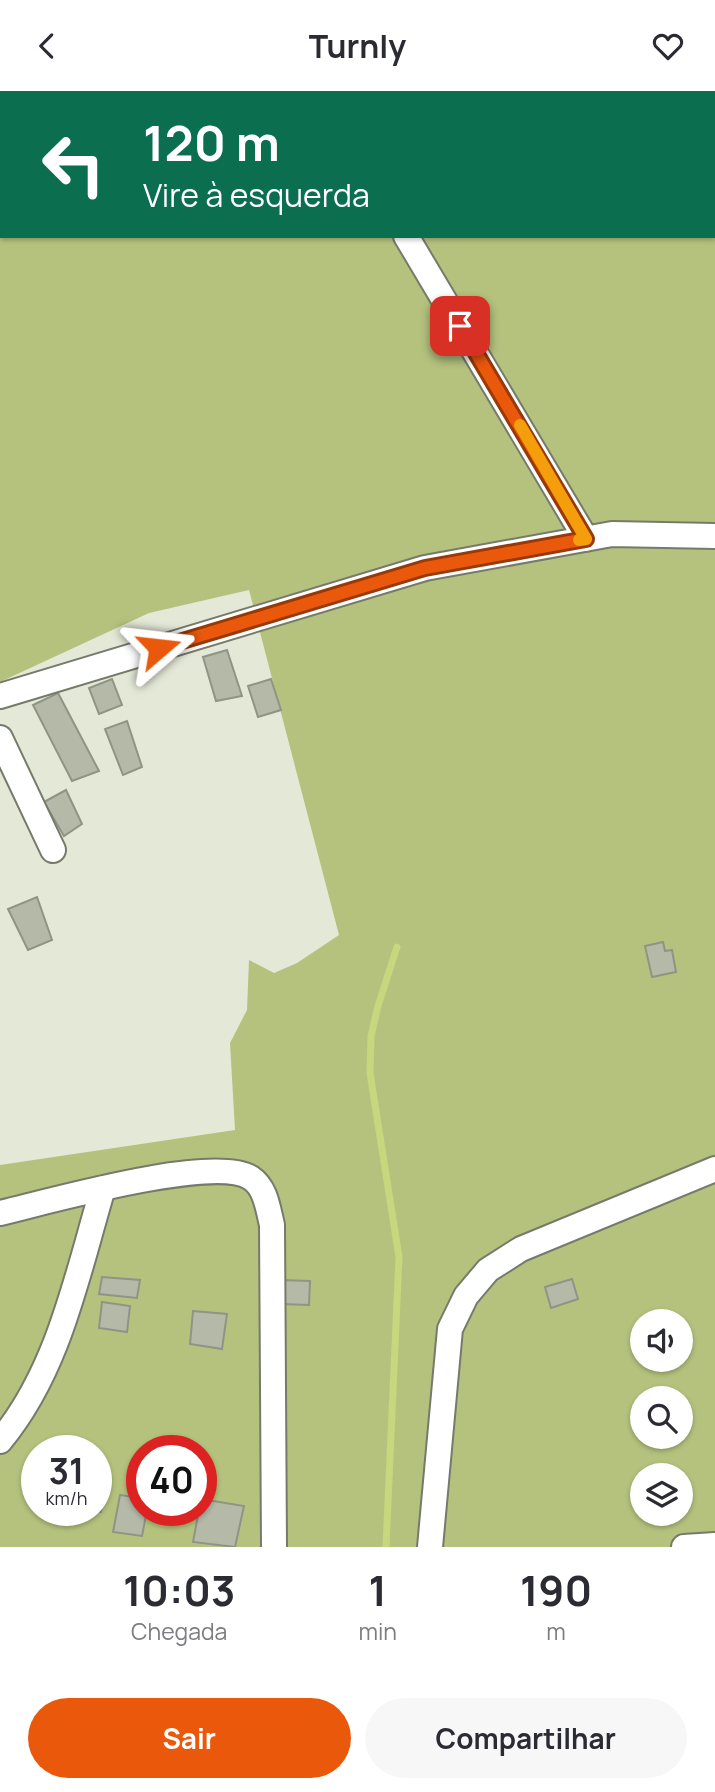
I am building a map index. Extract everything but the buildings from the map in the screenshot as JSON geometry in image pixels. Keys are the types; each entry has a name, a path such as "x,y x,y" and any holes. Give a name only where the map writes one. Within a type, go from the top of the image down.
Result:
{"street":[{"path":"407,238 586,539"},
{"path":"0,696 425,568 612,534 715,536"},
{"path":"0,738 53,850"},
{"path":"430,1547 450,1329 466,1296 488,1270 522,1249 715,1168"},
{"path":"0,1213 103,1188 209,1169 240,1173 252,1178 263,1191 272,1225 274,1547"},
{"path":"0,1441 17,1421 58,1342 103,1188"},
{"path":"684,1547 715,1545"}],"green space":[{"path":"0,238 715,238 715,1547 0,1547 0,1165 235,1130 230,1043 247,1010 249,960 274,973 297,963 339,935 249,590 149,613 0,682"}],"waterway":[{"path":"386,1547 399,1257 370,1073 371,1036 397,947"}],"slow traffic":[{"path":"520,425 586,539 579,540"}],"route":[{"path":"159,648 425,568 586,539 460,326"}]}
